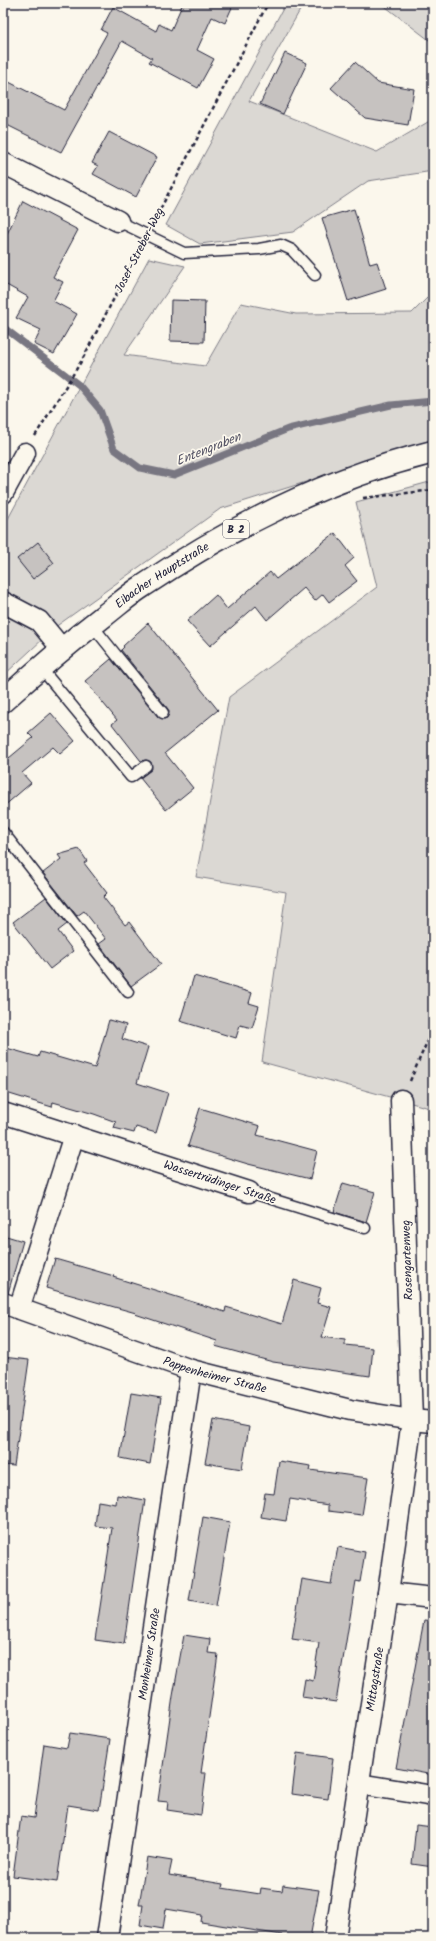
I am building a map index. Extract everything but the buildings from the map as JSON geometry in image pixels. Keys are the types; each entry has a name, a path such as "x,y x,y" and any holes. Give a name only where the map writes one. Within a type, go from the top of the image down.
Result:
{"main road":[{"name":"Eibacher Hauptstraße","path":"3,701 40,667 142,586 207,546 282,506 355,475 433,452"}],"street":[{"path":"3,162 118,221"},
{"path":"3,493 25,452"},
{"path":"3,602 39,621 62,649"},
{"name":"Rosengartenweg","path":"401,1100 412,1420"},
{"name":"Wassertrüdinger Straße","path":"3,1113 249,1192"},
{"path":"11,1306 74,1135"},
{"name":"Pappenheimer Straße","path":"11,1306 191,1370 350,1410 433,1422"},
{"name":"Monheimer Straße","path":"107,1938 191,1370"},
{"name":"Mittagstraße","path":"335,1938 388,1593 412,1420"},
{"path":"388,1593 433,1598"},
{"path":"359,1784 433,1796"}],"lane":[{"path":"118,221 184,254 259,249 281,245 292,250 315,275"},
{"path":"92,625 163,713"},
{"path":"40,667 131,777 146,766"},
{"path":"3,832 128,992"},
{"name":"Wassertrüdinger Straße","path":"249,1192 365,1228"}],"path":[{"name":"Josef-Streber-Weg","path":"25,452 82,360 267,3"},
{"path":"401,1100 433,1028"}],"shaded area":[{"path":"286,3 304,3 249,101 377,152 433,119 433,171 368,181 293,232 200,244 166,225"},
{"path":"379,3 433,3 433,43 382,4"},
{"path":"149,258 185,266 124,355 205,366 241,303 296,314 412,313 433,292 433,442 220,509 58,625 3,676 3,528"},
{"path":"433,481 433,1111 426,1107 262,1062 286,892 196,877 229,697 377,587 356,502"}],"waterway":[{"name":"Entengraben","path":"3,327 79,385 100,410 114,449 140,468 174,475 288,429 391,405 433,401"}]}
